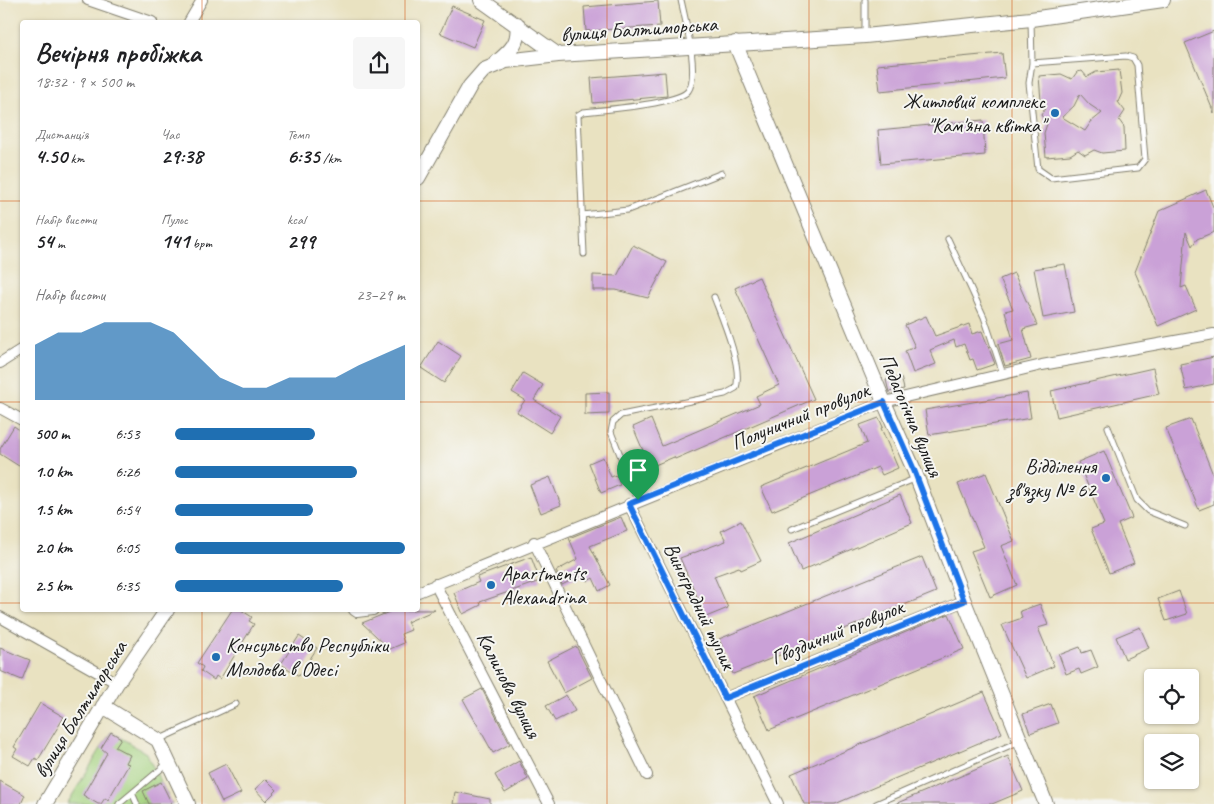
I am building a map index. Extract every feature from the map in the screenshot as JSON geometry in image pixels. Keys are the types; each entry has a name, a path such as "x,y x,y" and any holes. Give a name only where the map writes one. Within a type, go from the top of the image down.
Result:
{"main road":[{"path":"481,0 518,24 558,55"},
{"name":"вулиця Балтиморська","path":"420,174 477,77 492,66 520,59 558,55 692,48 735,43 865,36 1031,20 1118,4 1163,0"},
{"path":"492,66 514,46 518,24"},
{"name":"Педагогічна вулиця","path":"735,43 917,477 964,601 1046,804"},
{"name":"вулиця Балтиморська","path":"45,804 117,683 166,612"},
{"path":"103,706 158,740 188,804"}],"street":[{"path":"88,0 146,20"},
{"path":"190,20 202,0"},
{"name":"Полуничний провулок","path":"420,591 534,542 884,402 1003,375 1214,334"},
{"path":"0,363 20,350"},
{"path":"0,408 20,419"},
{"name":"Виноградний тупик","path":"633,502 725,698 778,804"},
{"path":"534,542 647,775"},
{"name":"Калинова вулиця","path":"435,584 549,804"},
{"name":"Гвоздичний провулок","path":"725,698 964,601"},
{"path":"0,617 117,683"}],"lane":[{"path":"584,254 578,115 583,112 672,100 688,91 691,83 692,48 681,0"},
{"path":"865,0 865,36"},
{"path":"1031,20 1032,63 1029,83 1038,169 1050,178 1138,168 1144,159 1136,64 1133,58 1126,56 1032,63"},
{"path":"582,216 628,210 722,173"},
{"path":"948,239 984,317 1003,375"},
{"path":"633,502 611,432 613,422 621,415 725,394 736,388 737,380 731,341 714,297"},
{"path":"1108,427 1137,500 1148,511 1185,526"},
{"path":"792,529 917,477"},
{"path":"158,740 236,704"},
{"path":"876,804 1021,741"},
{"path":"119,804 168,762"},
{"path":"132,794 137,804"}],"green space":[{"path":"111,732 146,753 172,804 67,804"}],"building":[{"path":"658,1 660,26 586,31 584,7"},
{"path":"452,6 485,20 473,47 440,33"},
{"path":"1214,31 1214,113 1185,43"},
{"path":"1002,53 1005,78 880,91 877,65"},
{"name":"Житловий комплекс \"Кам'яна квітка\"","path":"1119,70 1122,93 1118,102 1125,111 1119,120 1124,127 1125,151 1102,153 1094,150 1085,155 1078,150 1070,155 1046,157 1044,133 1047,124 1041,115 1046,107 1041,101 1039,76 1061,74 1072,79 1077,72 1082,71 1087,77 1096,72","holes":["1080,94 1090,105 1102,113 1091,122 1085,131 1062,117 1074,106"]},
{"path":"665,72 667,96 593,103 591,78"},
{"path":"983,120 985,155 881,164 878,130"},
{"path":"1206,190 1214,209 1214,232 1197,239 1192,246 1186,232 1181,288 1186,286 1196,309 1158,326 1135,272 1159,211"},
{"path":"633,245 667,262 648,298 616,290 593,290 593,275 617,276"},
{"path":"1065,264 1074,312 1043,318 1034,269"},
{"path":"1014,273 1037,325 1023,329 1031,359 1005,366 998,344 1013,340 1005,311 1013,309 1000,279"},
{"path":"759,277 814,399 675,459 674,457 650,467 633,427 651,419 662,446 760,404 756,396 779,385 735,288"},
{"path":"926,316 935,336 969,324 972,334 982,331 995,364 977,370 973,359 970,360 964,344 956,347 954,340 930,350 936,364 913,373 905,351 915,347 905,325"},
{"path":"438,341 461,356 444,383 421,368"},
{"path":"1214,357 1214,384 1186,390 1180,364"},
{"path":"1153,368 1159,394 1057,417 1051,391"},
{"path":"523,373 543,385 534,400 560,416 550,433 517,412 525,400 512,392"},
{"path":"901,377 904,389 889,392 886,380"},
{"path":"609,392 609,414 585,415 585,393"},
{"path":"1027,393 1031,418 929,435 925,410"},
{"path":"879,418 883,427 881,428 898,468 882,475 878,467 772,511 761,487 867,443 860,425"},
{"path":"1191,419 1214,477 1214,504 1199,510 1166,428"},
{"path":"14,426 20,430 20,467 0,454 0,449"},
{"path":"1104,451 1132,518 1118,524 1134,563 1109,573 1091,529 1104,524 1078,462"},
{"path":"603,457 611,477 616,475 620,485 601,493 589,463"},
{"path":"986,473 1014,541 1001,546 1017,585 990,597 971,551 984,547 958,484"},
{"path":"550,477 561,505 541,513 530,485"},
{"path":"900,495 912,523 801,571 789,543"},
{"path":"621,517 627,531 590,546 610,585 599,591 593,578 588,581 584,574 562,585 556,571 578,559 569,538"},
{"path":"741,521 761,561 741,570 739,567 714,576 728,608 706,617 680,558 726,541 721,531"},
{"path":"531,557 540,581 480,602 481,605 463,614 454,593 479,582 477,577"},
{"path":"922,557 936,592 733,674 719,639"},
{"path":"1179,591 1187,614 1166,621 1158,599"},
{"path":"1040,604 1048,625 1038,628 1054,666 1026,678 1002,625 1022,618 1020,611"},
{"path":"435,610 407,622 411,630 401,634 404,643 390,649 362,623 389,612"},
{"path":"231,612 244,612 252,617 249,621 254,624 220,679 216,676 214,680 201,671 203,667 197,663"},
{"path":"949,614 964,649 769,730 754,696"},
{"path":"1140,627 1149,648 1125,659 1116,637"},
{"path":"299,636 317,648 299,676 281,664"},
{"path":"576,646 592,678 564,693 547,661"},
{"path":"1080,647 1082,653 1091,650 1098,667 1081,674 1079,669 1066,674 1059,655"},
{"path":"0,648 30,660 22,680 0,671"},
{"path":"482,689 510,744 493,753 463,699"},
{"path":"984,692 1002,733 835,804 804,804 791,774"},
{"path":"566,695 575,711 555,721 546,706"},
{"path":"40,703 64,717 38,760 35,758 30,766 13,756 17,749 14,747"},
{"path":"1051,704 1058,723 1030,733 1023,714"},
{"path":"111,732 121,738 115,747 130,755 126,763 129,764 108,800 105,798 101,804 98,804 83,795 107,753 101,748"},
{"path":"1008,756 1023,791 992,804 895,804"},
{"path":"519,761 528,779 505,793 495,775"},
{"path":"226,764 241,793 222,802 208,773"},
{"path":"266,779 277,790 266,801 255,789"},
{"path":"0,781 25,795 21,804 0,804"},
{"path":"161,782 172,804 149,804 143,791"},
{"path":"455,792 490,799 490,804 453,804"}],"place":[{"name":"Житловий комплекс \"Кам'яна квітка\"","path":"1055,113"},
{"name":"Відділення зв'язку № 62","path":"1106,478"},
{"name":"Apartments Alexandrina","path":"491,585"},
{"name":"Консульство Республіки Молдова в Одесі","path":"216,657"}],"route":[{"path":"884,402 914,470 964,601 725,698 629,504 638,500 884,402"}]}
